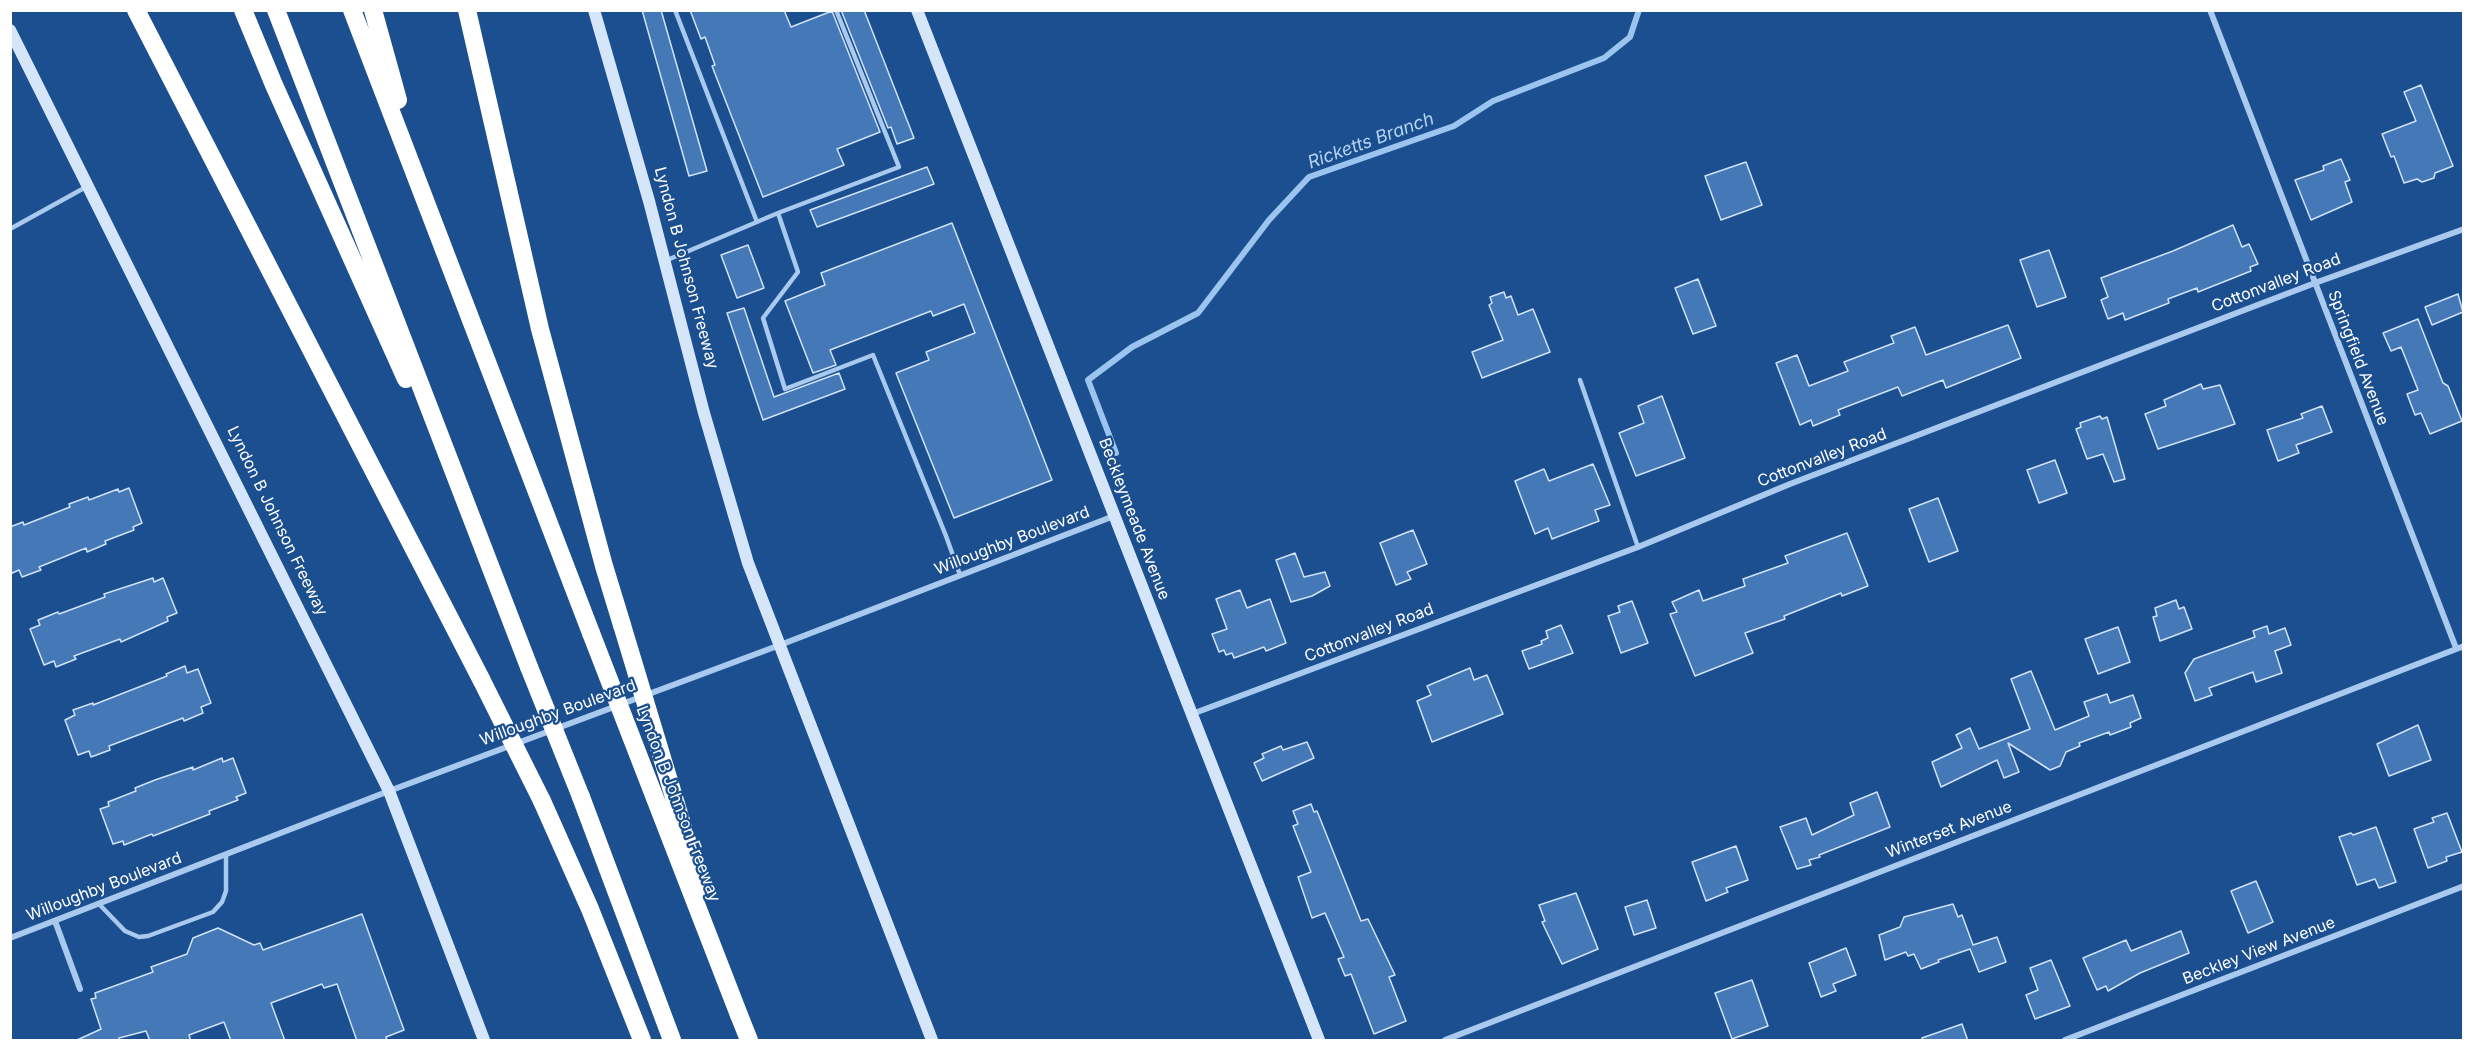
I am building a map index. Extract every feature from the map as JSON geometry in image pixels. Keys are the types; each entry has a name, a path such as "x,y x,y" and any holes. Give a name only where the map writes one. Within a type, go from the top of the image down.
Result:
{"highway":[{"path":"136,10 542,801 590,909 642,1041"},
{"path":"243,10 274,85 491,570"},
{"path":"276,10 491,570 581,797 672,1041"},
{"name":"Lyndon B Johnson Freeway","path":"352,10 749,1041"},
{"path":"373,10 426,202"},
{"path":"467,10 540,329 600,555 739,1015"}],"main road":[{"name":"Lyndon B Johnson Freeway","path":"594,10 665,261 704,413 748,563 932,1041"},
{"name":"Beckleymeade Avenue","path":"917,10 1319,1041"},
{"name":"Lyndon B Johnson Freeway","path":"10,30 389,791 484,1041"}],"street":[{"name":"Springfield Avenue","path":"2210,10 2456,648"},
{"name":"Cottonvalley Road","path":"1192,714 1638,547 1801,480 2315,283 2463,229"},
{"name":"Willoughby Boulevard","path":"10,938 1115,515"},
{"name":"Winterset Avenue","path":"1445,1041 2463,646"},
{"name":"Beckley View Avenue","path":"2065,1041 2463,886"},
{"path":"55,921 80,989"}],"lane":[{"path":"675,10 757,222"},
{"path":"665,261 778,213 899,167 836,10"},
{"path":"10,229 88,186"},
{"path":"778,213 798,273 763,318 785,389 873,355 960,575"},
{"path":"1580,380 1638,547"},
{"path":"99,904 125,931 139,937 148,936 213,912 222,902 226,891 226,854"}],"building":[{"path":"642,10 661,10 707,171 689,176"},
{"path":"690,10 784,10 791,27 832,11 880,132 837,149 844,165 763,197 712,66 715,65 705,37 701,39"},
{"path":"841,10 864,10 914,138 897,144 891,127 888,128"},
{"path":"2421,85 2453,166 2435,173 2434,178 2422,182 2417,179 2404,183 2394,156 2391,157 2382,134 2416,121 2404,92"},
{"path":"2341,159 2350,180 2345,182 2352,202 2311,220 2295,180 2324,170 2323,166"},
{"path":"1746,162 1762,205 1721,220 1705,176"},
{"path":"927,167 934,184 817,227 810,210"},
{"path":"952,223 1052,480 954,518 896,373 929,360 926,352 975,333 964,304 933,316 931,311 830,350 836,365 813,373 785,301 825,285 821,273"},
{"path":"2233,225 2242,247 2249,244 2258,264 2250,267 2251,271 2198,292 2197,288 2168,299 2169,303 2125,320 2123,313 2108,319 2101,300 2108,297 2101,278"},
{"path":"748,245 764,288 737,298 721,255"},
{"path":"2049,250 2066,297 2037,307 2020,260"},
{"path":"1698,279 1716,326 1693,334 1675,288"},
{"path":"1504,292 1506,298 1511,296 1518,315 1533,309 1550,352 1482,378 1472,352 1503,340 1489,305 1492,303 1490,297"},
{"path":"2458,294 2463,312 2432,325 2425,307"},
{"path":"744,308 774,397 839,373 845,389 763,420 727,313"},
{"path":"2418,319 2443,383 2448,386 2462,421 2430,434 2421,413 2415,415 2407,394 2418,390 2401,347 2391,351 2383,333"},
{"path":"2008,325 2021,358 1946,388 1943,380 1902,396 1898,387 1838,410 1840,415 1813,426 1811,420 1800,425 1776,363 1797,355 1809,386 1848,371 1844,362 1894,343 1891,336 1915,327 1926,355"},
{"path":"2201,384 2203,389 2220,385 2235,424 2158,449 2145,414 2166,406 2164,400"},
{"path":"1662,396 1685,458 1636,476 1619,433 1644,423 1638,406"},
{"path":"2322,406 2332,432 2296,445 2299,453 2278,461 2267,430 2303,418 2301,414"},
{"path":"2100,416 2102,419 2107,417 2125,479 2114,482 2103,454 2087,459 2076,429 2081,427 2080,423"},
{"path":"2055,460 2067,493 2039,503 2027,470"},
{"path":"1593,464 1610,505 1595,510 1599,521 1552,539 1548,528 1535,534 1515,481 1544,469 1549,481"},
{"path":"129,488 142,523 133,527 134,530 105,541 106,544 87,552 86,548 39,567 41,570 22,577 19,570 10,574 10,527 23,522 24,525 70,507 69,504 88,497 89,500 118,489 119,492"},
{"path":"1938,498 1958,551 1929,562 1909,509"},
{"path":"1413,530 1427,564 1407,572 1411,579 1396,585 1380,543"},
{"path":"1847,533 1868,586 1842,596 1841,593 1784,616 1785,619 1745,633 1753,653 1695,676 1670,614 1677,612 1672,602 1699,590 1703,601 1745,586 1743,579 1788,563 1785,556"},
{"path":"1295,553 1304,577 1325,572 1330,586 1312,596 1291,602 1276,560"},
{"path":"153,578 154,582 163,578 177,613 167,617 168,621 121,642 120,639 74,656 76,659 56,667 54,661 44,665 30,629 40,625 38,620"},
{"path":"1240,590 1247,608 1270,599 1286,643 1266,651 1264,647 1234,658 1232,653 1226,655 1224,650 1219,652 1212,634 1227,629 1216,599"},
{"path":"2176,600 2179,609 2184,607 2192,629 2160,641 2153,617 2157,616 2155,608"},
{"path":"1632,601 1648,643 1621,653 1608,616 1620,612 1618,606"},
{"path":"1561,625 1573,653 1529,669 1522,651 1542,644 1541,641 1548,638 1546,631"},
{"path":"2267,626 2269,634 2285,628 2291,645 2275,651 2282,673 2256,682 2253,672 2209,688 2212,695 2195,701 2185,673 2194,659 2255,637 2253,631"},
{"path":"2118,627 2130,662 2098,674 2085,639"},
{"path":"185,666 187,673 198,669 211,703 201,707 203,713 184,721 183,718 109,746 110,750 91,757 89,751 78,755 65,720 75,715 73,710 93,703 93,705 167,676 166,674"},
{"path":"1470,668 1474,680 1487,675 1503,714 1432,742 1417,701 1431,695 1427,686"},
{"path":"2031,671 2055,730 2089,716 2084,702 2107,694 2110,703 2133,695 2141,718 2130,723 2131,727 2079,743 2080,746 2066,752 2060,766 2050,770 2008,743 2019,772 2004,778 1997,760 1941,787 1932,762 1962,748 1956,735 1970,728 1979,749 2030,729 2011,679"},
{"path":"2418,725 2431,760 2389,776 2377,744"},
{"path":"1307,742 1314,758 1262,781 1254,763 1264,758 1262,754 1281,746 1283,750"},
{"path":"222,758 223,762 233,758 246,793 236,797 238,800 209,811 210,814 153,836 152,834 124,845 123,841 113,844 100,809 109,806 108,802 136,791 135,788 155,780 193,767 193,770"},
{"path":"1877,792 1890,827 1819,855 1820,857 1809,860 1811,865 1797,869 1780,827 1806,818 1812,835 1854,815 1850,803"},
{"path":"1311,804 1314,812 1317,811 1361,921 1368,919 1395,975 1389,977 1406,1021 1374,1034 1351,974 1345,976 1338,959 1344,957 1325,913 1312,918 1298,877 1311,872 1293,826 1298,824 1293,811"},
{"path":"2447,813 2462,852 2446,857 2447,861 2428,868 2414,829 2434,822 2432,818"},
{"path":"2376,827 2396,882 2379,888 2375,879 2357,885 2339,837"},
{"path":"1736,846 1748,880 1726,888 1728,892 1706,901 1692,862"},
{"path":"2256,881 2273,922 2248,933 2231,891"},
{"path":"1576,893 1598,949 1562,964 1542,922 1545,921 1539,905"},
{"path":"1647,900 1656,928 1634,935 1625,907"},
{"path":"1953,904 1958,917 1962,915 1973,945 1997,937 2006,962 1979,972 1970,949 1938,960 1939,962 1921,969 1914,954 1908,956 1906,952 1885,960 1879,935 1900,927 1904,917"},
{"path":"362,914 404,1030 386,1037 387,1041 357,1041 337,984 324,988 322,984 271,1003 285,1041 231,1041 224,1022 189,1035 191,1041 150,1041 146,1031 119,1038 118,1041 75,1041 101,1029 91,999 96,998 95,993 153,972 151,967 187,954 193,938 218,928 254,945 260,943 263,950"},
{"path":"2181,931 2189,953 2140,973 2108,991 2106,986 2097,990 2083,958 2126,940 2131,951"},
{"path":"1846,948 1856,975 1833,984 1836,991 1821,997 1809,963"},
{"path":"2051,960 2070,1006 2035,1019 2026,995 2038,990 2030,968"},
{"path":"1752,980 1768,1026 1732,1039 1715,993"},
{"path":"1962,1024 1968,1041 1922,1041 1922,1038"}],"waterway":[{"name":"Ricketts Branch","path":"1116,453 1088,380 1132,347 1198,313 1269,220 1309,177 1454,126 1493,101 1604,58 1630,37 1639,10"}]}
